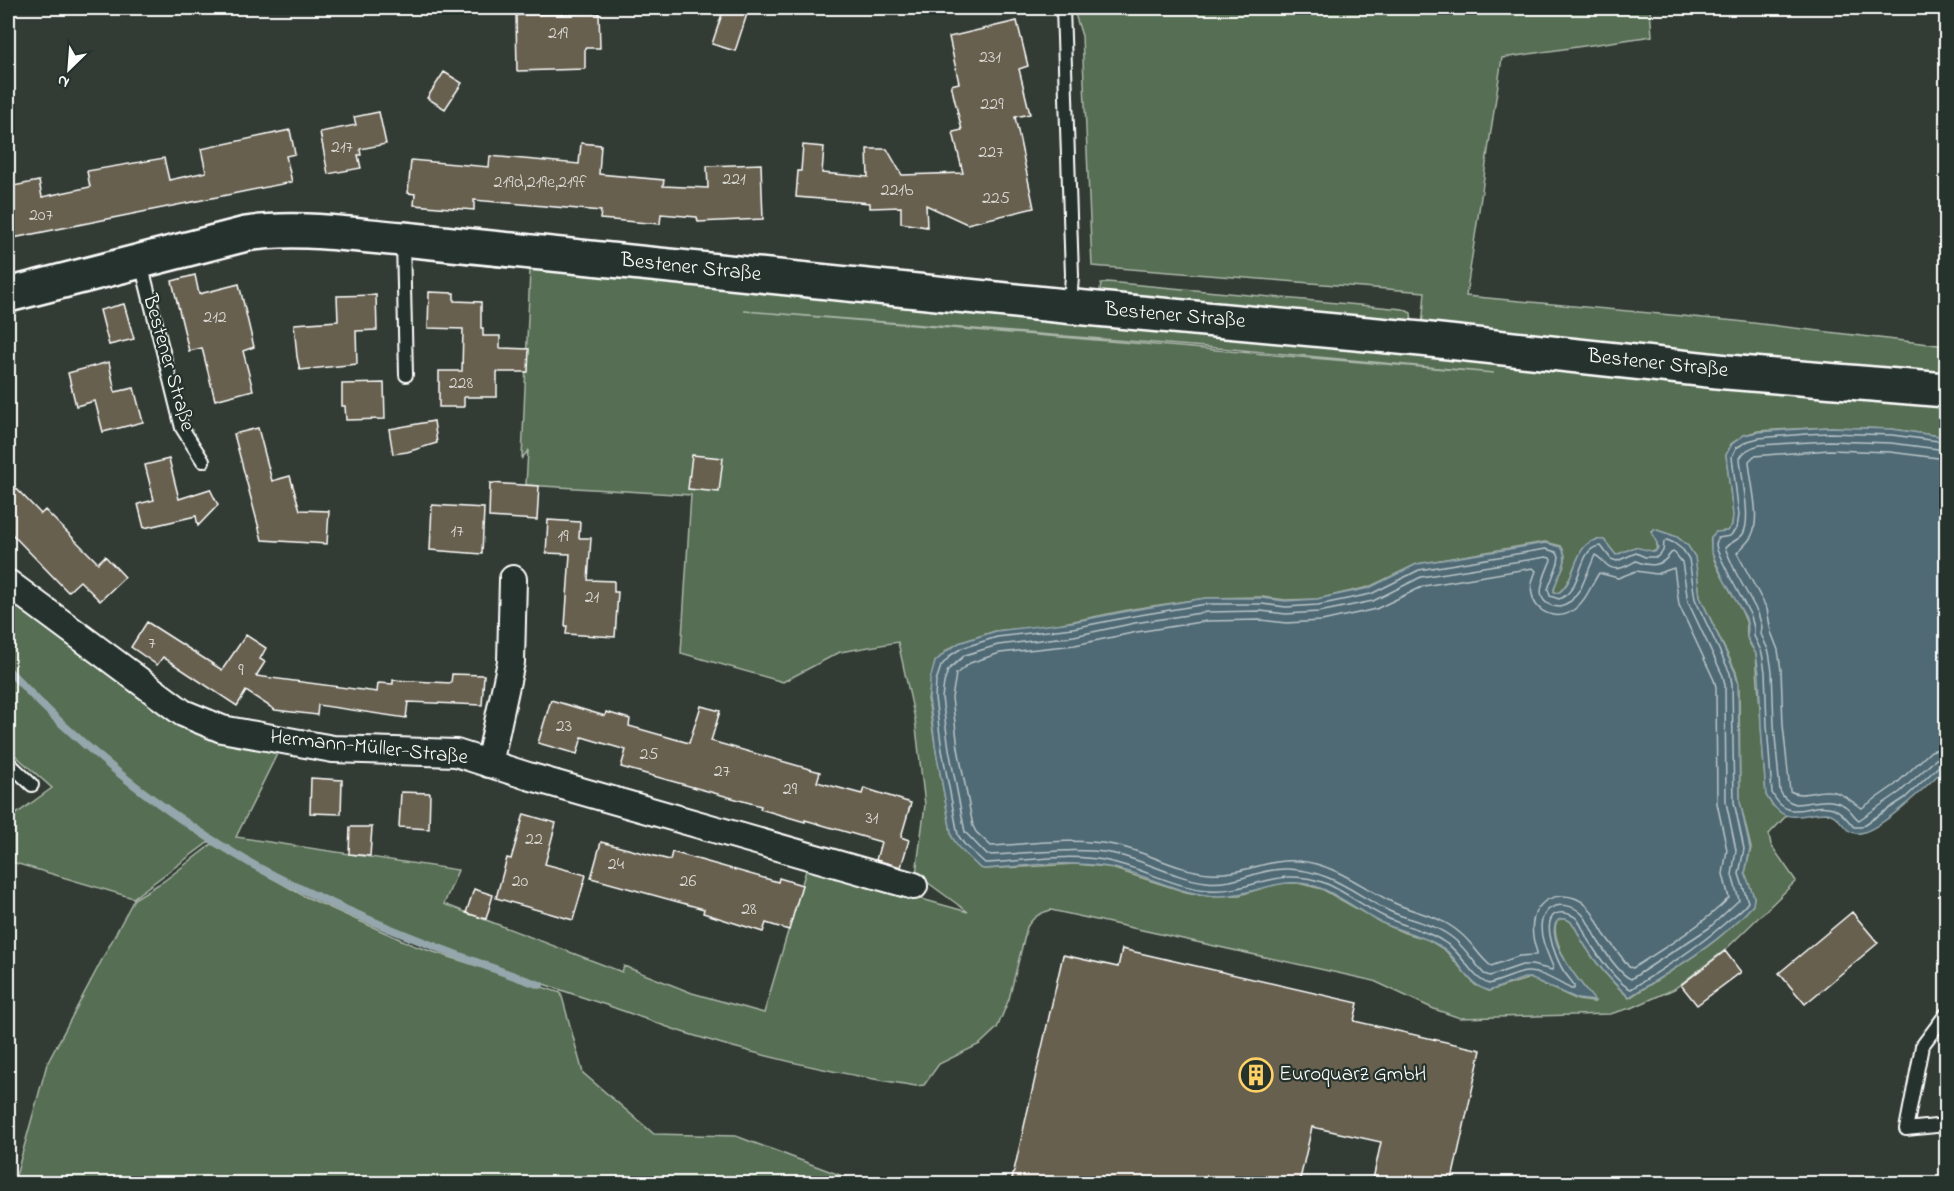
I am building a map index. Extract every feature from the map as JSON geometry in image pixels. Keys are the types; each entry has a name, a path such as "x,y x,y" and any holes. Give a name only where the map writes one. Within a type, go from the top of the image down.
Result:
{"street":[{"name":"Bestener Straße","path":"8,295 246,234 292,230 1421,339 1727,372 1947,390"},
{"name":"Hermann-Müller-Straße","path":"489,764 511,663 513,579"},
{"name":"Hermann-Müller-Straße","path":"8,583 183,713 222,729 333,748 456,753 914,885"}],"lane":[{"path":"1063,8 1070,306"},
{"path":"403,239 406,375"},
{"name":"Bestener Straße","path":"140,262 182,428 204,461"},
{"path":"8,762 32,784"},
{"path":"1947,1014 1922,1046 1906,1129 1947,1125"}],"green space":[{"path":"1073,8 1650,8 1652,36 1502,58 1466,296 1736,321 1946,346 1946,376 1422,327 1425,292 1092,266 1082,36"},
{"path":"414,254 1946,396 1946,437 1892,429 1829,427 1758,431 1744,435 1731,444 1726,455 1733,515 1732,525 1727,531 1716,532 1711,537 1711,547 1713,558 1741,609 1749,644 1756,654 1766,795 1772,805 1786,816 1769,834 1771,845 1796,881 1725,950 1674,989 1634,1007 1610,1014 1460,1018 1434,1009 1374,981 1051,910 1037,916 1027,927 1009,999 997,1028 980,1044 939,1064 924,1085 916,1086 798,1064 682,1032 460,954 391,927 301,886 232,851 201,832 142,789 86,742 8,666 8,597 145,701 186,728 278,752 236,837 458,870 444,904 622,972 624,966 692,993 764,1013 807,867 968,912 916,874 925,805 915,719 898,642 840,652 783,682 681,653 691,495 526,485 528,451 522,458 530,270 413,258","holes":["761,312 1231,349 1494,373","1654,529 1677,537 1688,546 1695,557 1700,597 1736,672 1739,684 1740,802 1751,848 1745,873 1754,897 1753,905 1725,932 1694,956 1629,998 1594,959 1573,924 1564,919 1557,922 1555,927 1561,950 1567,964 1594,1002 1578,1000 1530,978 1489,991 1475,985 1445,950 1427,939 1405,933 1380,922 1322,889 1298,883 1283,883 1240,895 1207,896 1186,892 1108,867 1075,864 985,869 980,868 952,837 928,699 935,662 947,650 959,643 995,631 1049,626 1133,609 1206,598 1317,599 1369,587 1417,564 1545,542 1561,546 1564,553 1564,564 1555,585 1554,592 1558,593 1569,579 1581,552 1587,545 1594,541 1604,540 1616,555 1635,547 1646,551 1656,551 1657,543 1651,531"]},
{"path":"1107,282 1403,309 1411,313 1412,323 1099,296 1101,284"},
{"path":"8,672 104,762 210,841 133,898 8,861 8,820 52,788 8,749"},
{"path":"212,844 304,896 415,946 561,993 583,1073 654,1134 736,1136 861,1183 14,1183 47,1064 134,899 164,881"}],"water":[{"path":"1829,427 1892,429 1946,437 1946,767 1888,818 1864,832 1855,833 1847,829 1831,814 1786,815 1779,812 1766,795 1756,654 1747,637 1746,618 1724,580 1711,551 1711,537 1716,532 1727,531 1732,525 1733,515 1726,455 1732,444 1744,435 1758,432"},
{"path":"1654,529 1677,537 1688,546 1695,557 1700,597 1735,672 1738,684 1740,802 1750,849 1745,873 1754,897 1753,905 1740,919 1710,944 1629,997 1599,966 1574,926 1565,919 1559,920 1555,925 1554,934 1557,943 1568,965 1595,1001 1578,999 1530,978 1524,978 1489,991 1472,981 1452,956 1436,944 1380,922 1325,890 1311,885 1285,883 1236,895 1222,896 1192,893 1122,870 1093,865 1046,864 984,869 980,868 959,848 952,837 929,698 930,680 935,662 959,643 996,631 1072,622 1206,598 1262,598 1285,601 1317,599 1369,588 1417,564 1546,543 1561,547 1564,552 1563,568 1554,589 1554,592 1558,593 1570,579 1586,545 1604,540 1616,555 1635,547 1655,552 1658,548 1652,534"}],"building":[{"path":"724,8 749,8 735,51 712,44"},
{"path":"599,13 600,48 585,48 585,69 517,71 516,15"},
{"path":"1017,21 1028,66 1019,69 1030,114 1015,117 1034,208 967,224 926,205 927,227 901,223 901,207 870,208 870,203 796,197 803,145 824,147 822,173 868,177 867,149 887,149 902,175 963,173 953,132 962,130 951,85 959,83 949,37"},
{"path":"444,72 462,83 445,109 427,98"},
{"path":"379,112 386,144 360,149 361,155 358,155 361,168 328,174 320,132 356,125 354,117"},
{"path":"290,130 295,154 286,156 292,182 8,239 8,187 39,181 42,197 90,187 87,171 164,158 169,180 206,172 201,149"},
{"path":"581,143 601,145 599,174 664,180 663,186 708,188 707,166 761,164 763,219 698,222 697,217 661,214 660,224 600,219 601,211 474,200 474,210 414,205 415,194 408,193 411,160 489,167 490,156 579,164"},
{"path":"195,275 199,294 239,284 254,347 243,351 253,390 215,400 202,348 189,351 172,281"},
{"path":"429,292 454,293 454,301 481,302 483,336 500,336 500,348 529,349 528,372 497,372 497,397 464,397 464,407 439,407 439,371 462,371 463,329 428,328"},
{"path":"376,295 377,330 356,331 357,364 300,370 294,324 338,321 337,296"},
{"path":"124,304 134,339 109,345 100,310"},
{"path":"109,362 115,392 134,388 143,422 103,432 95,401 76,406 68,373"},
{"path":"384,383 385,419 346,420 345,406 342,406 342,384"},
{"path":"434,421 437,443 393,454 389,429"},
{"path":"258,428 272,481 290,476 300,510 329,511 327,544 262,540 234,434"},
{"path":"692,455 723,458 719,492 688,489"},
{"path":"169,459 179,499 210,489 218,505 198,526 196,516 144,528 138,504 154,500 145,465"},
{"path":"8,480 41,514 45,510 98,563 105,556 125,577 100,601 80,581 68,592 8,530"},
{"path":"490,483 539,486 537,520 489,517"},
{"path":"432,505 484,508 482,554 430,550"},
{"path":"548,520 580,522 579,538 591,538 588,580 614,581 614,592 618,592 615,637 566,634 570,554 546,553"},
{"path":"147,622 222,670 246,635 266,648 260,659 265,662 256,676 377,692 378,683 393,684 393,680 451,683 452,674 484,675 482,705 408,702 406,718 318,705 317,715 275,710 246,691 237,706 163,657 157,665 131,647"},
{"path":"551,700 605,716 606,712 630,719 629,726 689,743 701,706 720,711 711,741 820,772 817,782 862,794 864,788 911,803 901,837 909,840 901,867 876,860 881,842 805,820 805,822 760,809 761,806 621,767 626,750 582,737 577,754 538,743"},
{"path":"311,778 342,780 341,814 310,813"},
{"path":"401,792 430,793 429,829 399,827"},
{"path":"524,814 556,823 545,864 586,875 573,920 496,898 507,858 511,859"},
{"path":"350,827 372,827 370,856 349,854"},
{"path":"601,842 670,860 672,852 778,882 779,878 802,885 789,930 766,923 763,932 703,913 704,909 591,878"},
{"path":"474,889 493,895 486,919 466,913"},
{"path":"1852,912 1878,943 1805,1004 1779,973"},
{"name":"Euroquarz GmbH","path":"1122,949 1358,1003 1354,1021 1481,1050 1451,1184 1372,1184 1381,1142 1312,1127 1299,1184 1011,1184 1063,955 1118,967"},
{"path":"1725,951 1741,972 1697,1005 1681,985"}],"waterway":[{"path":"8,670 63,725 122,776 186,822 252,864 381,925 540,985"}],"place":[{"name":"Euroquarz GmbH","path":"1256,1075"}]}
